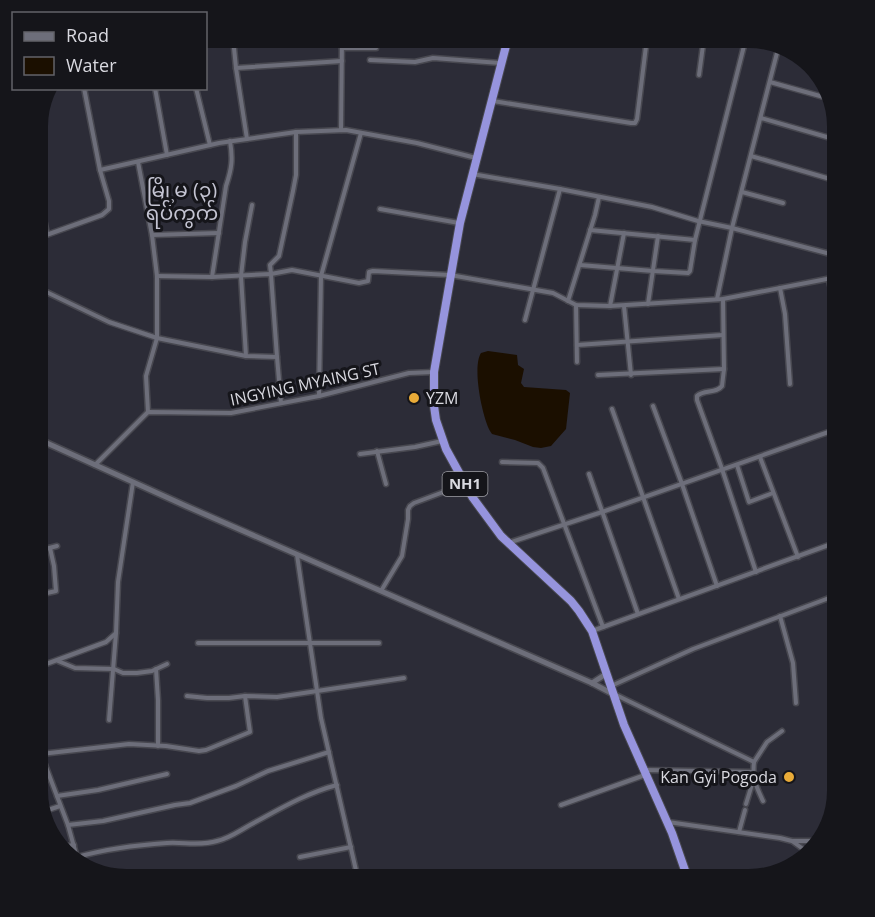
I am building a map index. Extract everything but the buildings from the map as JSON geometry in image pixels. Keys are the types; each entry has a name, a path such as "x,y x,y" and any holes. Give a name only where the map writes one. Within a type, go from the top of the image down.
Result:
{"highway":[{"name":"NH1","path":"505,48 472,174 450,275 434,372 435,414 443,441 472,498 507,543 579,610 592,631 612,690 685,869"}],"main road":[{"path":"48,444 297,555 612,690"},
{"path":"592,683 606,674"}],"street":[{"path":"234,48 247,139"},
{"path":"341,130 342,48 376,48"},
{"path":"492,101 635,123 646,48"},
{"path":"699,75 703,48"},
{"path":"580,265 653,272 688,273 690,271 698,221 743,48"},
{"path":"717,299 732,228 777,54"},
{"path":"370,60 415,62 433,58 501,63"},
{"path":"236,69 342,61"},
{"path":"770,82 821,96"},
{"path":"48,234 102,215 109,209 84,90"},
{"path":"155,90 167,155"},
{"path":"196,90 210,145"},
{"path":"761,118 827,137"},
{"path":"100,170 230,141 296,132 341,130 417,143 476,158"},
{"path":"281,403 270,265 279,256 293,191 296,175 296,132"},
{"path":"319,396 321,276 361,133"},
{"path":"212,277 226,186 233,159 230,141"},
{"path":"751,156 827,177"},
{"path":"95,465 148,412 146,376 157,338 157,276 138,161"},
{"path":"472,174 652,207 698,221 827,253"},
{"path":"525,320 560,189"},
{"path":"742,192 783,203"},
{"path":"568,301 599,197"},
{"path":"246,356 241,276 252,206"},
{"path":"380,209 460,224"},
{"path":"590,230 694,240"},
{"path":"152,235 219,233"},
{"path":"610,306 624,233"},
{"path":"648,304 658,236"},
{"path":"157,276 241,276 292,270 359,283 368,282 369,272 373,271 450,275 553,293 576,305 610,306 723,299 827,279"},
{"path":"780,288 785,314 790,384"},
{"path":"48,293 109,322 157,338 246,356 277,357"},
{"path":"723,299 723,386 700,393 697,400 756,572"},
{"path":"576,305 577,362"},
{"path":"624,306 631,375"},
{"path":"577,345 723,335"},
{"path":"598,375 724,369"},
{"name":"INGYING MYAING ST","path":"148,412 231,413 319,396 409,373 434,372"},
{"path":"653,406 717,586"},
{"path":"612,409 679,599"},
{"path":"507,543 827,433"},
{"path":"360,454 443,441"},
{"path":"377,451 386,484"},
{"path":"760,457 798,556"},
{"path":"502,462 540,465 603,627"},
{"path":"737,465 749,502 773,493"},
{"path":"589,474 638,614"},
{"path":"109,720 118,582 133,482"},
{"path":"381,591 402,556 410,506 465,484"},
{"path":"48,593 56,591 50,548 57,546"},
{"path":"592,631 827,546"},
{"path":"297,555 321,718 356,869"},
{"path":"612,690 693,649 827,599"},
{"path":"780,616 793,663 796,703"},
{"path":"48,663 106,642 116,633"},
{"path":"198,643 379,643"},
{"path":"56,660 75,668 114,669 123,673 156,669 167,664"},
{"path":"156,669 158,746"},
{"path":"187,696 277,697 404,678"},
{"path":"612,690 754,762"},
{"path":"48,753 129,744 206,750 249,734 245,696"},
{"path":"746,804 753,780 754,762 767,742 782,731"},
{"path":"68,825 103,821 189,803 236,786 268,771 329,752"},
{"path":"48,772 75,850"},
{"path":"561,805 645,772 753,772"},
{"path":"57,796 98,790 167,774"},
{"path":"753,780 763,801"},
{"path":"82,856 167,843 217,842 233,836 320,789 337,785"},
{"path":"50,809 60,806"},
{"path":"739,832 745,810"},
{"path":"667,822 792,841 809,841"},
{"path":"792,841 802,848"},
{"path":"300,857 351,847"}],"water":[{"path":"488,351 517,355 518,365 524,369 521,383 524,387 566,390 570,393 566,429 551,446 533,447 492,434 490,431 481,403 477,369 481,353"}],"place":[{"name":"YZM","path":"414,398"},
{"name":"Kan Gyi Pogoda","path":"789,777"}],"district":[{"name":"မြို့မ (၃) ရပ်ကွက်","path":"182,202"}]}
